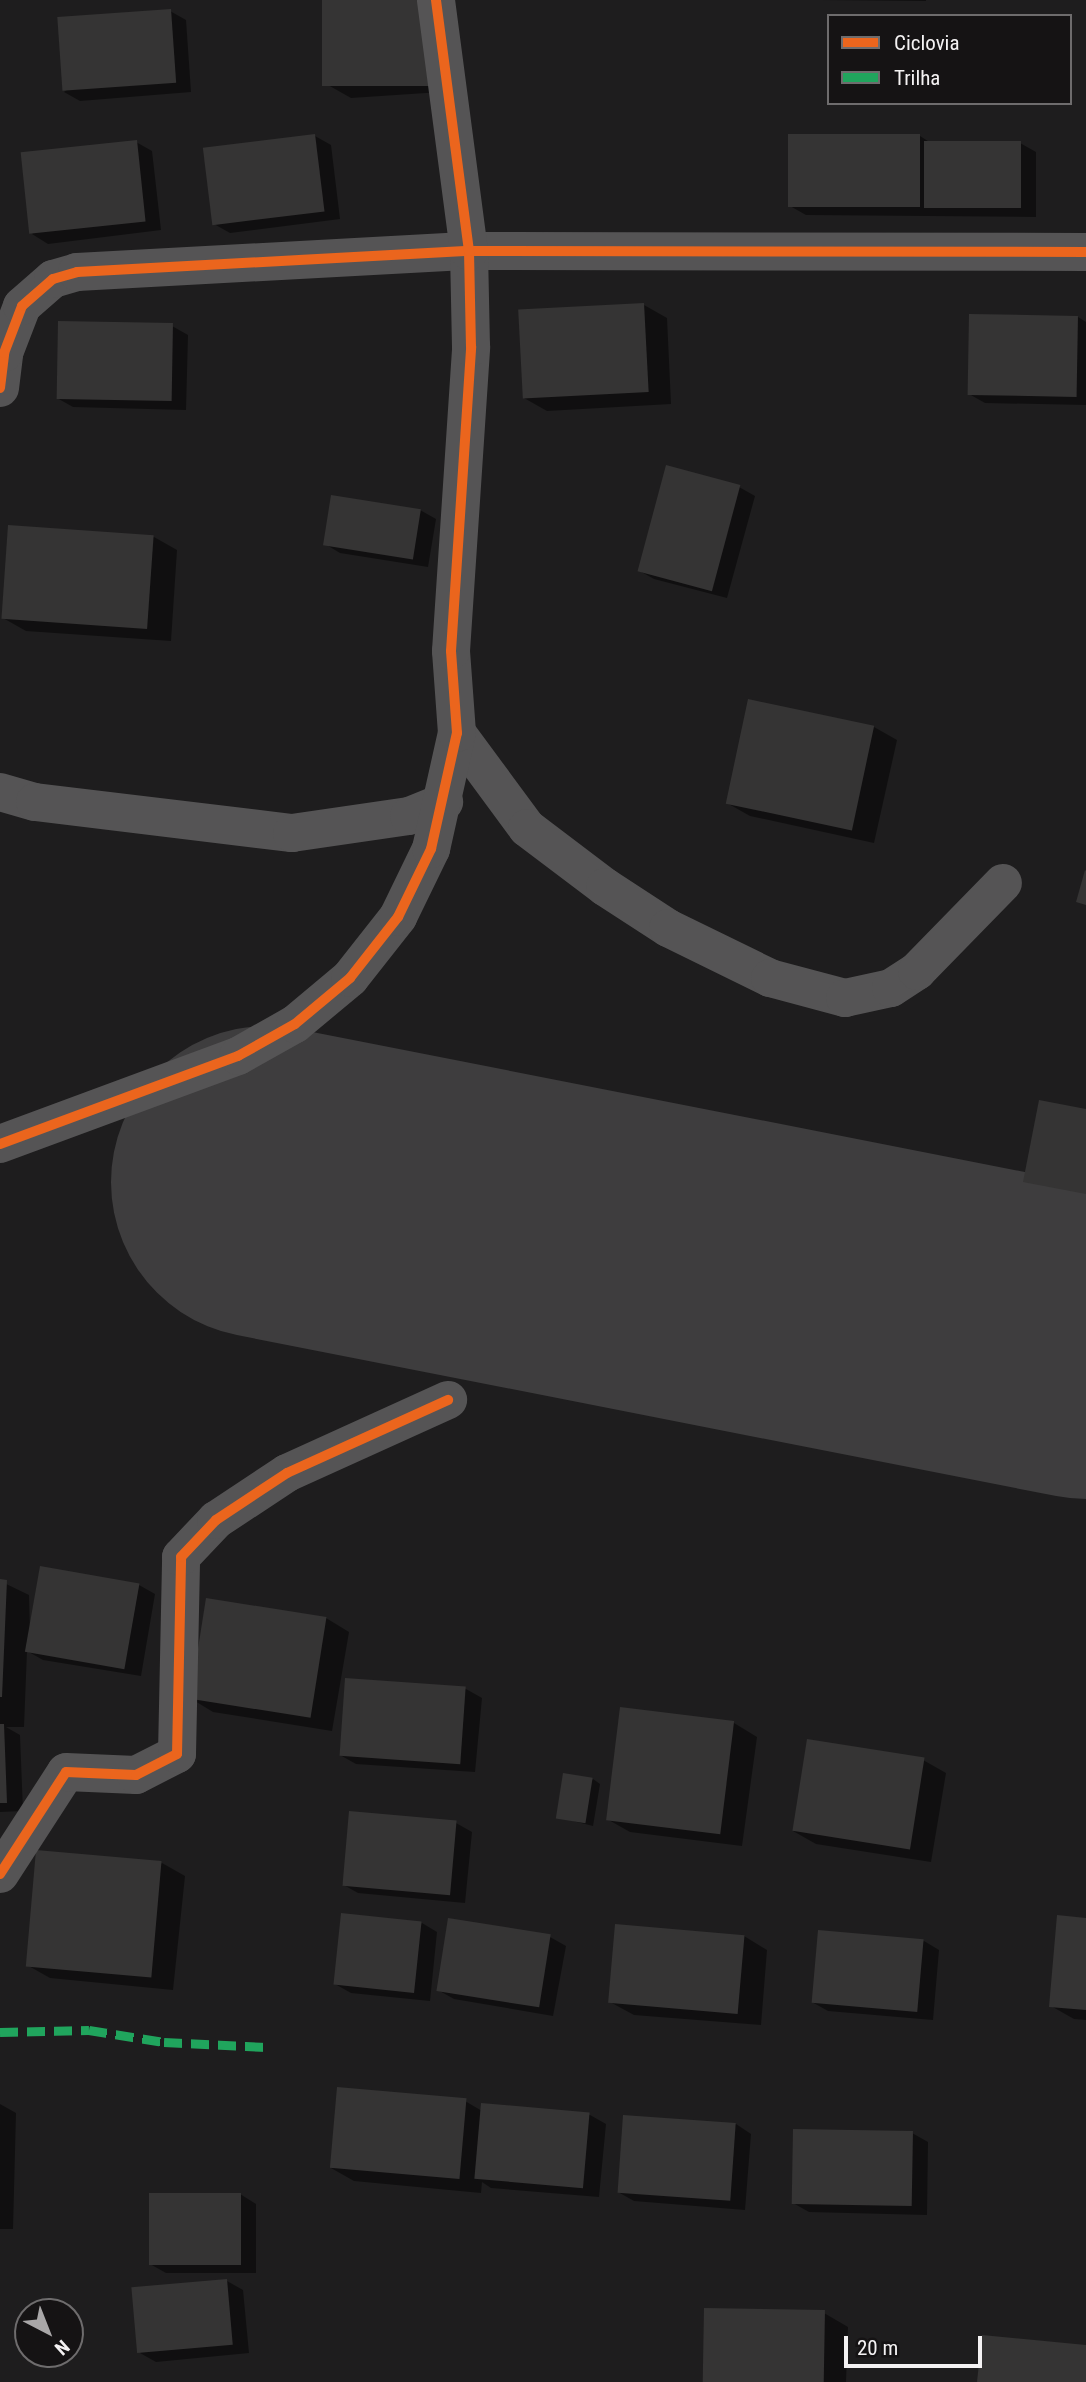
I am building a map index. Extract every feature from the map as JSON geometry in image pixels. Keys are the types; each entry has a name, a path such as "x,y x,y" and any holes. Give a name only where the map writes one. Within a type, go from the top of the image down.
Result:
{"street":[{"path":"0,1144 238,1056 295,1024 350,978 398,917 431,849 444,802 457,733 451,651 471,347 469,251 436,0"},
{"path":"0,388 5,353 22,306 53,279 77,272 469,251 1086,252"},
{"path":"457,733 527,828 605,887 668,928 770,978 845,998 891,988 917,971 1003,883"},
{"path":"0,792 35,802 292,833 409,816 444,802"},
{"path":"0,1874 66,1772 136,1775 177,1754 181,1557 216,1520 287,1473 448,1401"}],"building":[{"path":"322,0 429,0 429,86 322,86"},
{"path":"171,9 176,83 62,91 57,17"},
{"path":"315,134 325,211 212,225 203,148"},
{"path":"788,134 920,134 920,207 788,207"},
{"path":"137,140 146,222 29,234 21,152"},
{"path":"924,141 1021,141 1021,208 924,208"},
{"path":"644,303 649,392 523,398 518,310"},
{"path":"969,314 1078,316 1077,397 968,395"},
{"path":"58,321 173,323 172,401 57,399"},
{"path":"666,465 740,485 712,591 638,571"},
{"path":"331,495 421,509 413,560 323,545"},
{"path":"8,525 154,535 147,629 1,619"},
{"path":"748,699 874,726 852,830 726,804"},
{"path":"1086,871 1086,905 1076,902"},
{"path":"1039,1100 1086,1109 1086,1194 1023,1182"},
{"path":"40,1566 139,1584 124,1669 25,1652"},
{"path":"0,1579 7,1580 2,1697 0,1697"},
{"path":"206,1598 326,1617 311,1718 190,1699"},
{"path":"345,1678 466,1686 460,1764 340,1756"},
{"path":"620,1707 734,1721 720,1834 606,1820"},
{"path":"0,1724 4,1724 7,1803 0,1803"},
{"path":"807,1739 925,1758 910,1849 792,1831"},
{"path":"563,1773 593,1778 585,1823 556,1818"},
{"path":"349,1811 457,1820 450,1895 342,1886"},
{"path":"36,1850 162,1861 151,1978 26,1967"},
{"path":"341,1913 422,1921 414,1993 333,1985"},
{"path":"1057,1915 1086,1918 1086,2010 1049,2007"},
{"path":"448,1918 551,1934 539,2007 436,1991"},
{"path":"615,1924 745,1935 738,2014 608,2003"},
{"path":"818,1930 924,1939 917,2012 812,2003"},
{"path":"337,2087 467,2098 459,2179 330,2168"},
{"path":"481,2103 590,2112 583,2188 474,2179"},
{"path":"623,2115 736,2123 730,2201 618,2193"},
{"path":"793,2129 913,2131 912,2206 792,2204"},
{"path":"149,2193 241,2193 241,2265 149,2265"},
{"path":"227,2279 233,2345 137,2353 131,2287"},
{"path":"704,2308 825,2310 824,2382 703,2382"},
{"path":"982,2335 1086,2345 1086,2382 977,2382"}],"runway":[{"path":"267,1182 1086,1343"}],"marked path":[{"path":"0,2032 89,2030 164,2042 267,2047"}],"cycle path":[{"path":"0,1144 238,1056 295,1024 350,978 398,917 431,849 457,733 451,651 471,347 469,251 436,0"},
{"path":"0,388 4,353 22,306 53,279 77,272 469,251 1086,252"},
{"path":"0,1874 66,1772 136,1775 177,1754 181,1557 216,1520 287,1473 448,1400"}]}
